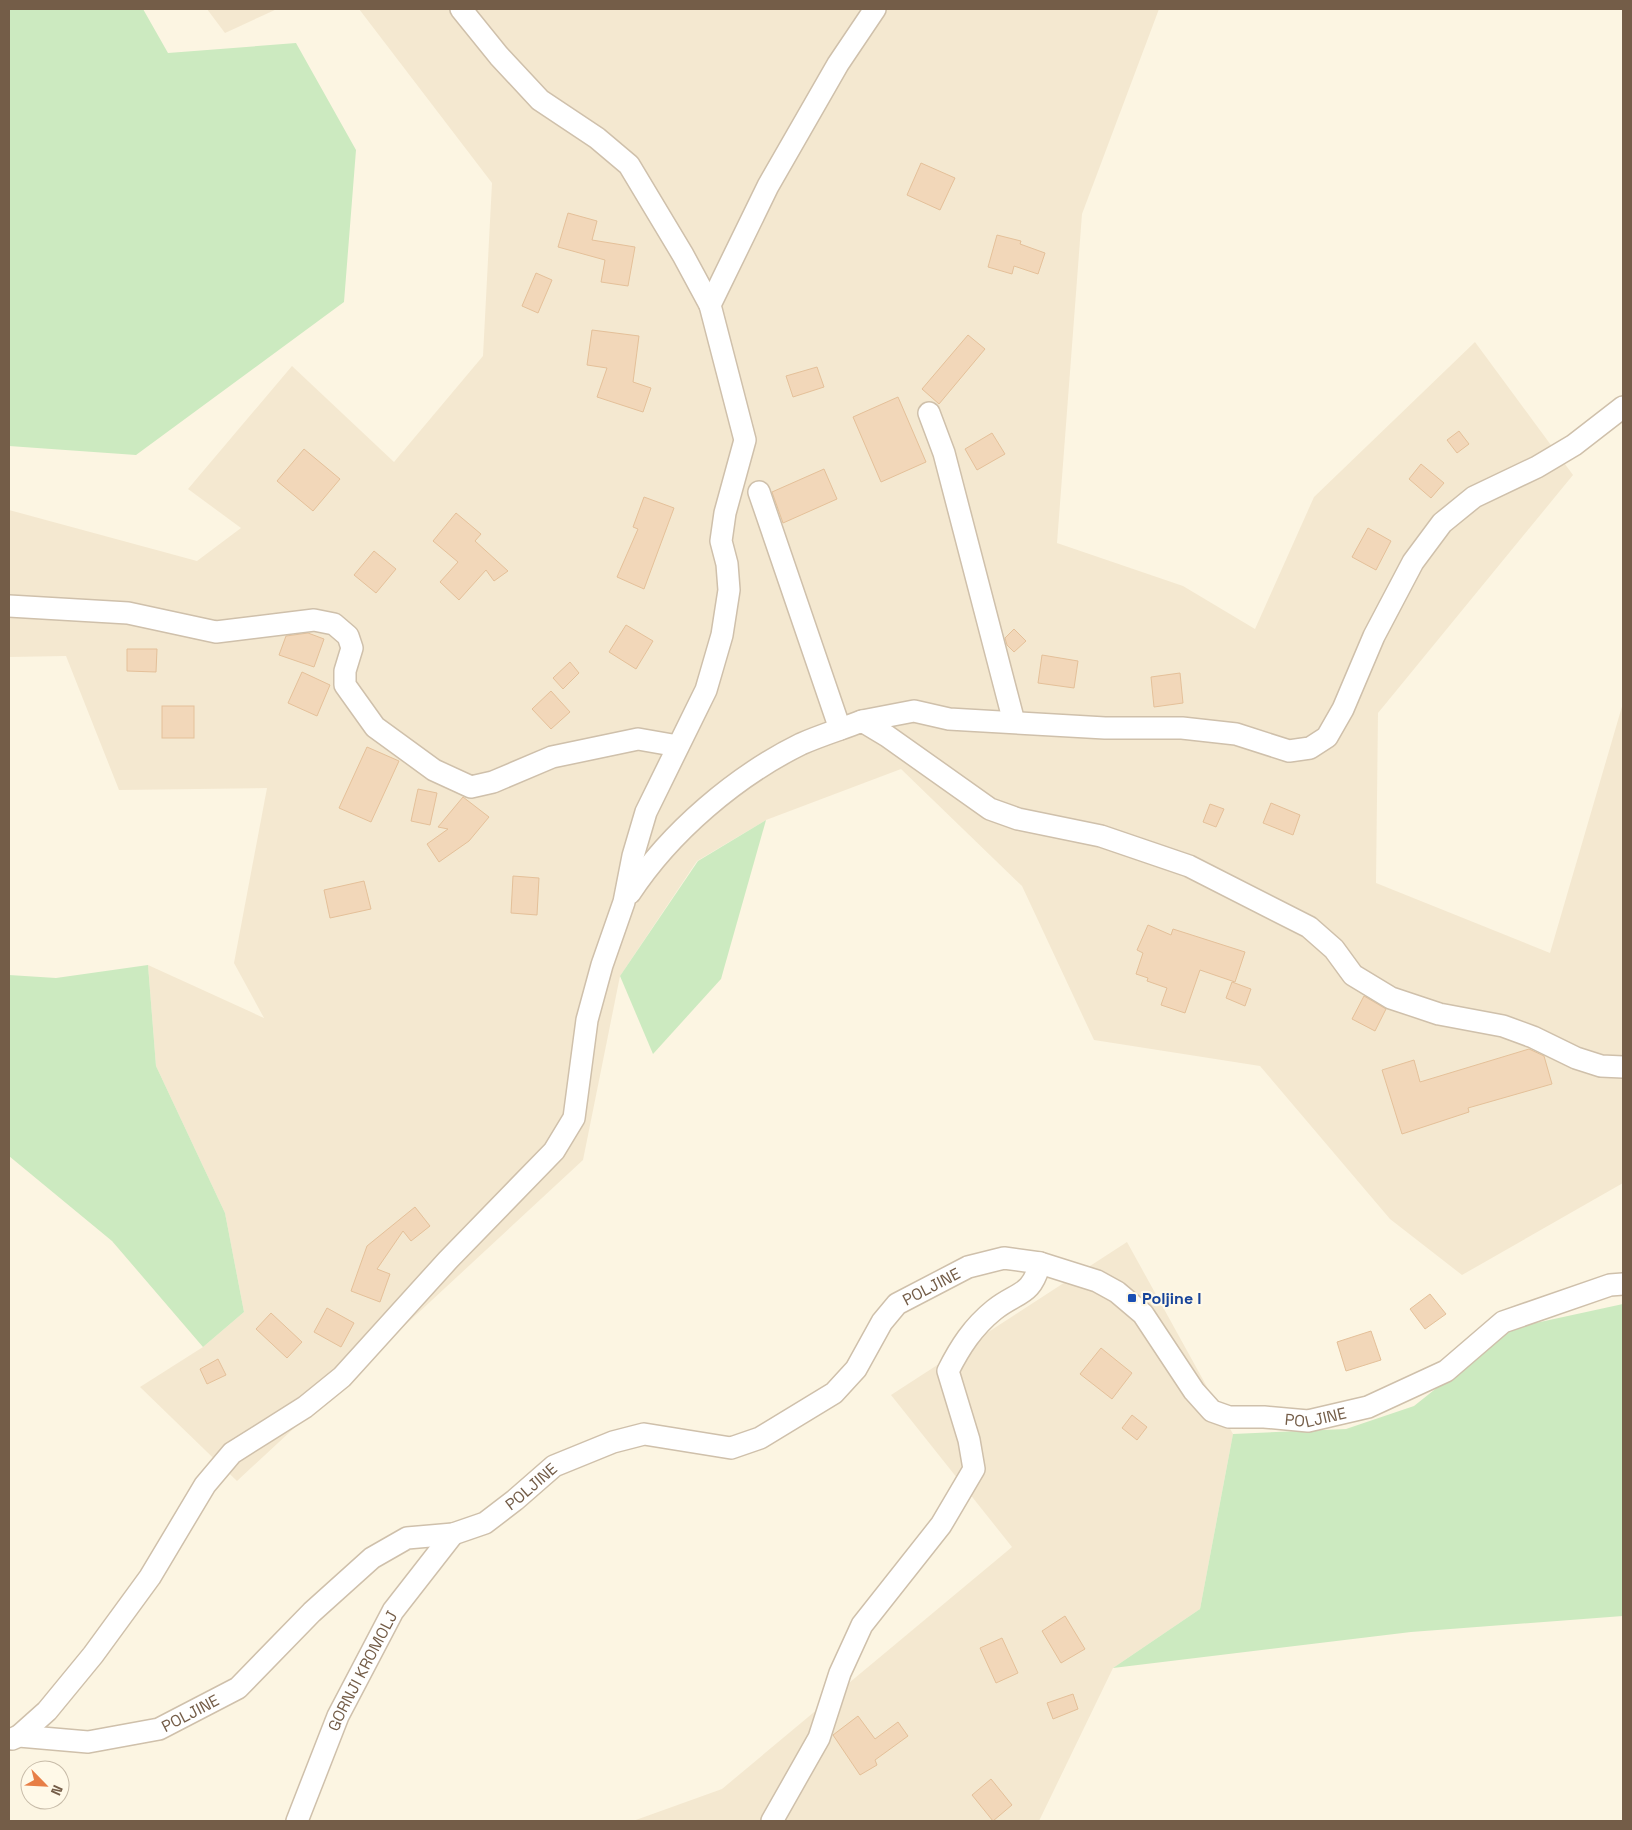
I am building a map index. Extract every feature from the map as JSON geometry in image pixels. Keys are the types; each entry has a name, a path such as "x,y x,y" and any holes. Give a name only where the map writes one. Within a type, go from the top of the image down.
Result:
{"street":[{"path":"14,1738 47,1711 93,1655 150,1577 205,1485 232,1454 305,1408 342,1377 448,1260 554,1151 574,1118 587,1020 602,965 624,902 633,856 646,812 706,690 722,635 729,590 727,564 721,541 725,513 745,440 710,305 683,255 629,166 597,138 540,100 499,56 461,9"},
{"path":"710,305 768,186 838,64 875,9"},
{"path":"624,902 648,866 689,824 738,782 801,744 862,721 914,711 949,719 1105,728 1182,728 1236,734 1289,751 1310,748 1327,737 1343,709 1374,636 1408,570 1442,523 1474,497 1537,468 1574,445 1623,407"},
{"path":"929,413 944,453 1014,722"},
{"path":"758,492 840,729"},
{"path":"9,606 128,614 216,632 314,620 334,624 348,636 352,648 345,671 345,685 375,727 434,770 471,787 493,782 552,757 638,739 678,746"},
{"path":"862,721 887,736 990,809 1018,819 1101,836 1189,866 1309,927 1334,949 1354,975 1391,998 1439,1014 1503,1026 1601,1066 1623,1067"},
{"name":"POLJINE","path":"14,1738 88,1742 159,1730 238,1688 312,1612 372,1558 407,1538 453,1534 485,1523 554,1466 613,1442 644,1434 731,1448 760,1438 834,1393 856,1369 882,1322 897,1304 968,1268 1004,1258 1040,1263 1097,1281 1116,1292 1143,1314 1194,1391 1212,1411 1229,1417 1264,1417 1308,1421 1368,1407 1446,1371 1503,1322 1610,1285 1623,1284"},
{"path":"772,1821 819,1738 840,1673 862,1625 941,1524 974,1470 969,1440 948,1371 962,1344 995,1310 1024,1293 1036,1279 1040,1263"},
{"name":"GORNJI KROMOLJ","path":"297,1821 338,1716 393,1611 453,1534"}],"shaded area":[{"path":"207,9 277,9 225,33"},
{"path":"359,9 1159,9 1082,214 1057,543 1183,586 1255,629 1314,497 1475,342 1573,475 1378,713 1376,883 1550,953 1623,703 1623,1183 1462,1275 1390,1219 1260,1066 1094,1040 1022,886 901,769 766,820 697,861 620,976 583,1160 237,1481 140,1387 203,1347 244,1312 225,1213 156,1066 148,965 264,1018 234,963 267,788 119,790 66,656 9,657 9,510 197,561 241,528 188,489 292,366 394,462 483,356 492,183"},
{"path":"1127,1242 1233,1434 1200,1609 1113,1668 1039,1821 633,1821 722,1789 1012,1547 891,1395"}],"green space":[{"path":"9,9 143,9 168,53 296,43 356,150 344,302 136,455 9,446"},
{"path":"766,820 721,979 653,1054 620,976 698,861"},
{"path":"148,965 156,1066 225,1213 244,1312 203,1347 112,1241 9,1156 9,975 56,978"},
{"path":"1623,1304 1623,1616 1411,1632 1113,1668 1200,1609 1233,1434 1346,1429 1414,1406 1512,1328"}],"building":[{"path":"921,163 955,178 940,210 907,195"},
{"path":"568,213 597,221 592,240 635,247 628,286 601,282 605,260 558,247"},
{"path":"997,235 1021,241 1020,244 1045,253 1038,274 1014,266 1012,274 988,267"},
{"path":"536,273 552,280 538,313 522,306"},
{"path":"592,330 639,336 633,382 651,388 643,412 597,397 607,368 587,365"},
{"path":"968,335 985,349 939,404 922,389"},
{"path":"817,367 824,387 793,397 786,376"},
{"path":"898,397 926,462 881,482 853,417"},
{"path":"1459,431 1469,444 1457,453 1447,440"},
{"path":"992,433 1005,454 977,470 965,449"},
{"path":"304,449 340,479 313,511 277,481"},
{"path":"1421,464 1444,483 1431,498 1409,479"},
{"path":"824,469 837,499 783,523 772,492"},
{"path":"644,497 674,508 644,589 617,577 638,529 633,527"},
{"path":"456,513 481,534 475,541 508,571 494,581 486,570 459,600 440,582 458,562 433,541"},
{"path":"1368,528 1391,541 1376,570 1352,557"},
{"path":"374,551 396,569 376,593 354,575"},
{"path":"626,625 653,641 636,669 609,652"},
{"path":"1014,629 1026,641 1014,652 1007,645 1005,638"},
{"path":"308,633 324,639 314,667 279,655 286,636"},
{"path":"127,649 157,649 156,672 127,671"},
{"path":"1042,655 1078,661 1074,688 1038,683"},
{"path":"570,662 579,673 563,689 553,678"},
{"path":"302,672 330,685 317,716 288,703"},
{"path":"1180,673 1183,703 1154,707 1151,677"},
{"path":"551,691 570,712 551,729 532,709"},
{"path":"162,706 194,706 194,738 162,738"},
{"path":"367,747 399,761 371,822 339,808"},
{"path":"418,789 437,793 430,825 411,821"},
{"path":"463,797 489,817 469,841 439,862 427,844 448,829 438,827"},
{"path":"1271,803 1300,815 1293,835 1263,823"},
{"path":"1210,804 1224,809 1216,827 1203,822"},
{"path":"513,876 539,878 537,915 511,913"},
{"path":"364,881 371,909 330,918 324,890"},
{"path":"1148,925 1171,935 1173,929 1245,952 1235,982 1200,970 1185,1013 1161,1005 1167,988 1147,981 1148,978 1136,974 1143,953 1137,950"},
{"path":"1232,982 1251,989 1245,1006 1226,998"},
{"path":"1364,996 1386,1009 1375,1031 1352,1019"},
{"path":"1529,1049 1544,1056 1552,1084 1468,1108 1469,1112 1402,1134 1382,1070 1414,1060 1420,1082"},
{"path":"415,1207 430,1226 411,1241 403,1231 377,1269 390,1274 380,1302 351,1291 367,1246"},
{"path":"1430,1294 1446,1314 1425,1329 1410,1309"},
{"path":"327,1308 354,1323 341,1347 314,1332"},
{"path":"271,1313 302,1342 287,1358 256,1329"},
{"path":"1371,1331 1381,1360 1346,1371 1337,1342"},
{"path":"1101,1348 1132,1373 1112,1399 1080,1374"},
{"path":"218,1359 226,1375 207,1384 200,1369"},
{"path":"1132,1415 1147,1427 1137,1440 1122,1428"},
{"path":"1065,1616 1085,1649 1061,1663 1042,1631"},
{"path":"1002,1638 1018,1673 996,1683 980,1648"},
{"path":"1073,1694 1078,1709 1053,1719 1047,1703"},
{"path":"858,1716 875,1739 898,1722 908,1736 875,1760 877,1765 860,1775 833,1735"},
{"path":"991,1779 1012,1805 993,1821 972,1795"}],"place":[{"name":"Poljine I","path":"1132,1298"}]}
